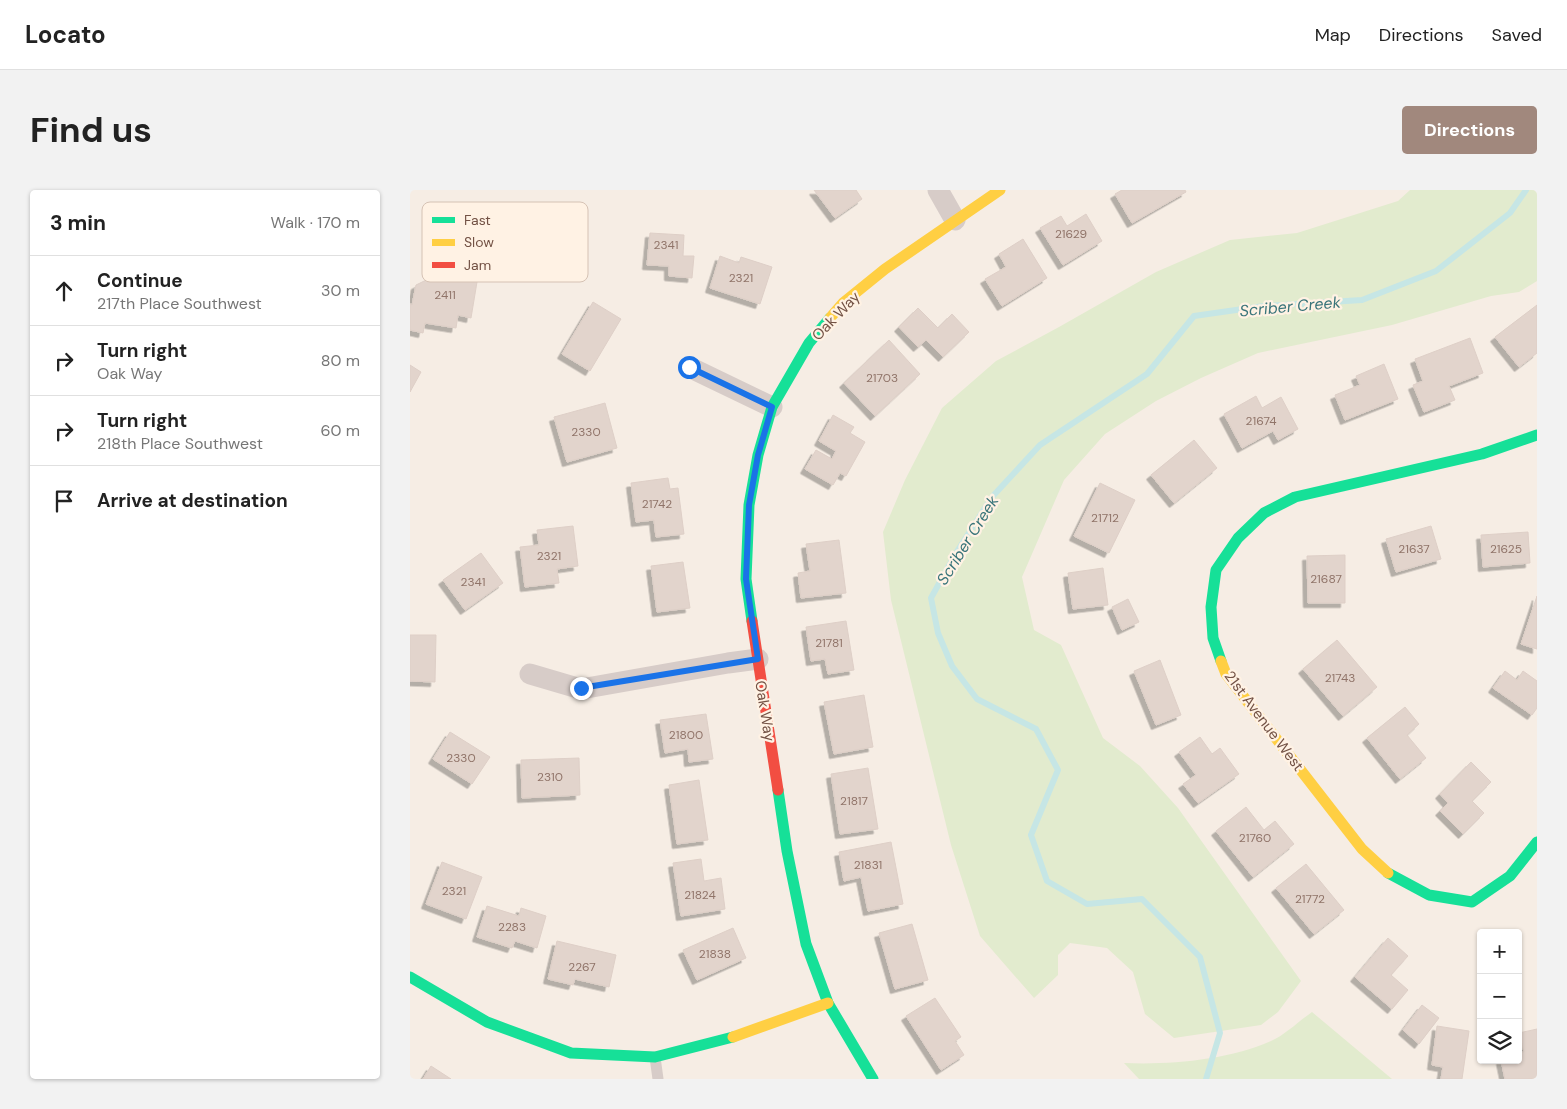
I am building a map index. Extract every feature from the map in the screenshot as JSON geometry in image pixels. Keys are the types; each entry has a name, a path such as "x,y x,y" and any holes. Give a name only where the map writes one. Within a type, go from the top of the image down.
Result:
{"street":[{"path":"938,190 956,220"},
{"name":"Oak Way","path":"873,1079 828,1003 806,944 787,851 746,579 749,505 758,455 772,407 809,343 844,303 885,270 1000,190"},
{"path":"689,367 772,407"},
{"name":"21st Avenue West","path":"1537,435 1482,454 1295,497 1279,505 1264,513 1238,538 1216,570 1211,607 1213,638 1226,674 1362,850 1391,876 1429,895 1472,902 1510,876 1537,842"},
{"path":"530,674 581,688 758,659"},
{"path":"410,977 487,1022 571,1052 655,1057 733,1037 828,1003"}],"lane":[{"path":"655,1057 658,1079"}],"green space":[{"path":"1410,190 1537,190 1537,281 1519,292 1491,296 1392,325 1258,353 1201,378 1156,401 1105,434 1064,480 1022,577 1034,630 1061,645 1103,738 1140,766 1178,808 1301,981 1278,1012 1261,1025 1174,1038 1145,1014 1133,972 1107,948 1070,943 1058,955 1058,975 1034,998 980,936 951,845 891,600 883,532 905,480 942,408 996,361 1156,272 1230,240 1297,233 1398,201"},
{"path":"1312,1012 1392,1079 1139,1079 1124,1063 1180,1062 1236,1053 1271,1041 1287,1032"}],"building":[{"path":"814,190 856,190 862,199 835,218"},
{"path":"1122,190 1185,190 1186,192 1132,223 1115,194"},
{"path":"1086,214 1102,241 1063,265 1040,228 1061,216 1067,226"},
{"path":"650,233 684,235 683,256 694,256 692,278 669,276 669,266 647,265"},
{"path":"1023,239 1047,278 1002,306 985,279 1006,267 999,254"},
{"path":"720,256 739,263 741,257 772,267 760,304 710,288"},
{"path":"422,282 477,282 471,318 458,315 456,328 425,323 423,333 410,330 410,304 412,305 416,285"},
{"path":"593,302 621,319 590,371 562,354"},
{"path":"1537,305 1537,353 1519,367 1495,337"},
{"path":"918,308 938,328 952,314 969,332 943,357 926,340 918,347 899,327"},
{"path":"1470,338 1483,373 1449,386 1455,400 1424,412 1413,385 1423,381 1415,359"},
{"path":"889,340 920,374 875,416 844,383"},
{"path":"1384,364 1398,399 1345,420 1335,395 1360,385 1356,376"},
{"path":"410,365 421,372 410,392"},
{"path":"1256,396 1262,408 1281,397 1298,429 1278,440 1273,431 1242,448 1224,414"},
{"path":"605,403 617,448 567,462 554,417"},
{"path":"833,415 854,427 850,433 865,442 846,476 840,473 833,485 805,469 816,450 832,459 836,451 819,441"},
{"path":"1194,440 1217,468 1174,503 1151,475"},
{"path":"668,478 670,489 678,488 684,534 656,537 654,520 636,522 631,483"},
{"path":"1100,483 1135,500 1109,553 1074,536"},
{"path":"573,526 578,566 557,569 559,583 525,587 520,547 539,545 537,530"},
{"path":"1431,526 1441,559 1396,572 1386,539"},
{"path":"1528,532 1530,563 1483,567 1481,535"},
{"path":"839,540 846,593 801,598 798,573 810,571 806,544"},
{"path":"481,553 503,583 465,610 443,580"},
{"path":"1345,555 1345,603 1308,603 1307,556"},
{"path":"683,562 690,608 657,612 651,566"},
{"path":"1103,568 1108,605 1073,609 1068,573"},
{"path":"1537,596 1537,649 1521,644"},
{"path":"1128,599 1139,622 1122,630 1112,607"},
{"path":"846,621 854,670 828,674 825,659 811,661 806,627"},
{"path":"410,635 436,635 435,682 410,681"},
{"path":"1337,640 1377,687 1343,716 1303,669"},
{"path":"1160,660 1181,715 1156,725 1134,671"},
{"path":"1505,671 1517,680 1523,671 1537,681 1537,708 1532,715 1493,688"},
{"path":"864,695 873,747 834,754 824,702"},
{"path":"1405,707 1419,724 1407,735 1426,758 1400,779 1367,738"},
{"path":"706,714 713,759 689,762 688,749 665,753 660,720"},
{"path":"450,732 490,757 472,784 433,759"},
{"path":"1200,737 1212,754 1220,748 1239,774 1198,803 1183,784 1196,775 1179,752"},
{"path":"579,758 580,795 522,798 521,760"},
{"path":"1471,762 1491,782 1472,801 1484,813 1463,834 1440,811 1448,803 1440,794"},
{"path":"868,768 878,829 840,834 831,774"},
{"path":"699,780 708,840 677,844 669,785"},
{"path":"1246,807 1264,830 1275,821 1294,844 1253,877 1216,831"},
{"path":"891,842 903,904 868,911 861,877 844,881 839,852"},
{"path":"701,859 704,881 721,878 725,909 681,916 673,863"},
{"path":"442,862 482,877 466,919 426,904"},
{"path":"1306,864 1344,910 1314,934 1276,888"},
{"path":"487,906 519,916 521,908 546,916 537,948 515,941 512,948 477,937"},
{"path":"912,924 928,980 895,989 879,933"},
{"path":"733,928 746,958 697,980 683,950"},
{"path":"1388,938 1408,956 1391,975 1408,990 1392,1009 1355,977"},
{"path":"557,941 616,955 609,987 575,979 573,985 548,979"},
{"path":"935,998 961,1037 955,1041 964,1055 941,1070 906,1016"},
{"path":"1422,1005 1439,1018 1419,1044 1403,1030"},
{"path":"1437,1026 1469,1031 1462,1079 1441,1079 1443,1067 1432,1065"},
{"path":"1537,1029 1537,1079 1505,1079 1502,1064 1522,1064 1522,1052 1524,1052 1522,1032"},
{"path":"431,1066 451,1079 423,1079"}],"waterway":[{"name":"Scriber Creek","path":"1206,1079 1220,1033 1200,957 1142,899 1087,904 1047,881 1031,835 1058,770 1036,729 977,699 952,666 938,633 931,598 956,553 992,497 1040,445 1147,374 1194,316 1264,306 1362,300 1436,271 1510,213 1526,190"}],"traffic: fast":[{"path":"752,621 746,579 749,505 758,455 772,407 809,343 830,318"},
{"path":"1221,661 1213,638 1211,607 1216,570 1238,538 1264,513 1295,497 1482,454 1537,435"},
{"path":"778,790 787,851 806,944 828,1003 873,1079"},
{"path":"1388,873 1429,895 1472,902 1510,876 1537,842"},
{"path":"410,977 487,1022 571,1053 655,1057 733,1037"}],"traffic: slow":[{"path":"830,318 843,303 885,269 1000,190"},
{"path":"1221,661 1226,674 1362,849 1388,873"},
{"path":"733,1037 828,1003"}],"traffic: jam":[{"path":"752,621 778,790"}],"route":[{"path":"581,688 758,659 746,579 749,505 758,455 772,407 689,367"}]}
